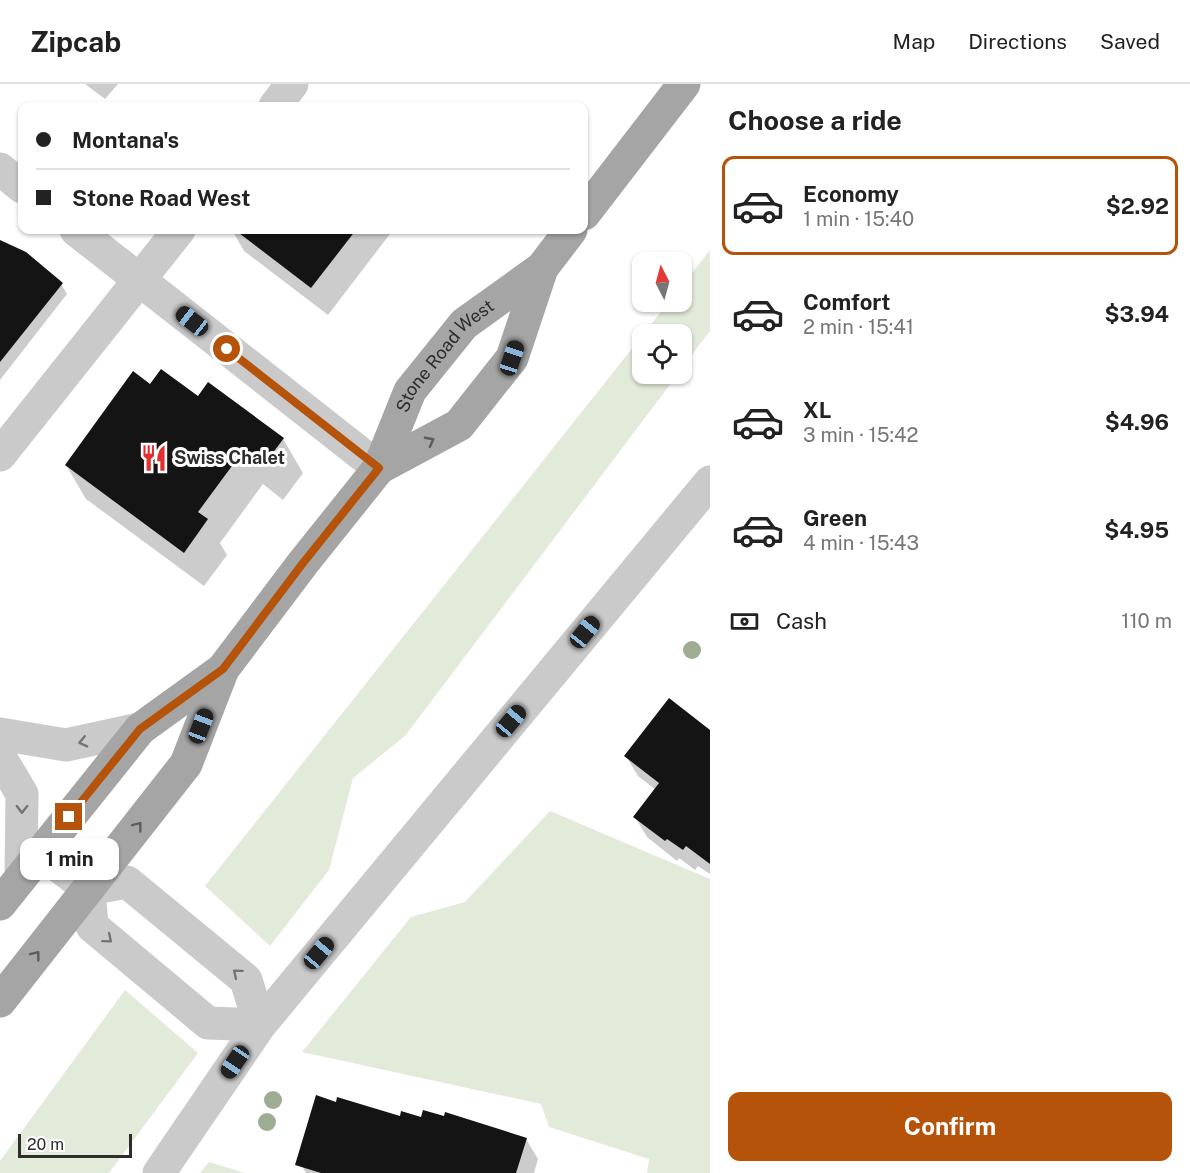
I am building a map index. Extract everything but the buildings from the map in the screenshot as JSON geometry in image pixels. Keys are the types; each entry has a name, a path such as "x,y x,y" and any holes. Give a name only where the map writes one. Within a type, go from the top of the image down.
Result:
{"main road":[{"path":"588,209 684,84"},
{"name":"Stone Road West","path":"0,1001 186,764 223,669 379,468 410,391 464,324 542,268 568,234"},
{"name":"Stone Road West","path":"379,468 459,425 512,358 542,268"},
{"name":"Stone Road West","path":"0,904 140,729 223,669"}],"lane":[{"path":"278,102 292,84"},
{"path":"0,169 18,184"},
{"path":"81,234 379,468"},
{"path":"0,454 176,234"},
{"path":"159,1173 260,1024 710,482"},
{"path":"0,734 66,745 140,729"},
{"path":"0,757 22,794 21,878"},
{"path":"41,853 89,889 128,882 246,980 260,1024"},
{"path":"89,889 92,926 208,1023 260,1024"}],"green space":[{"path":"710,250 710,331 692,355 692,324 651,324 661,312 692,312 692,273"},
{"path":"632,349 632,384 670,384 405,736 353,778 329,870 270,946 205,886"},
{"path":"550,811 710,879 710,1173 647,1173 649,1159 549,1127 541,1104 302,1052 411,917 465,902"},
{"path":"125,990 198,1053 109,1173 0,1173 0,1161"},
{"path":"209,1162 245,1173 200,1173"}],"place":[{"name":"Swiss Chalet","path":"154,458"}],"route":[{"path":"69,817 140,729 223,669 379,468 227,349"}]}
